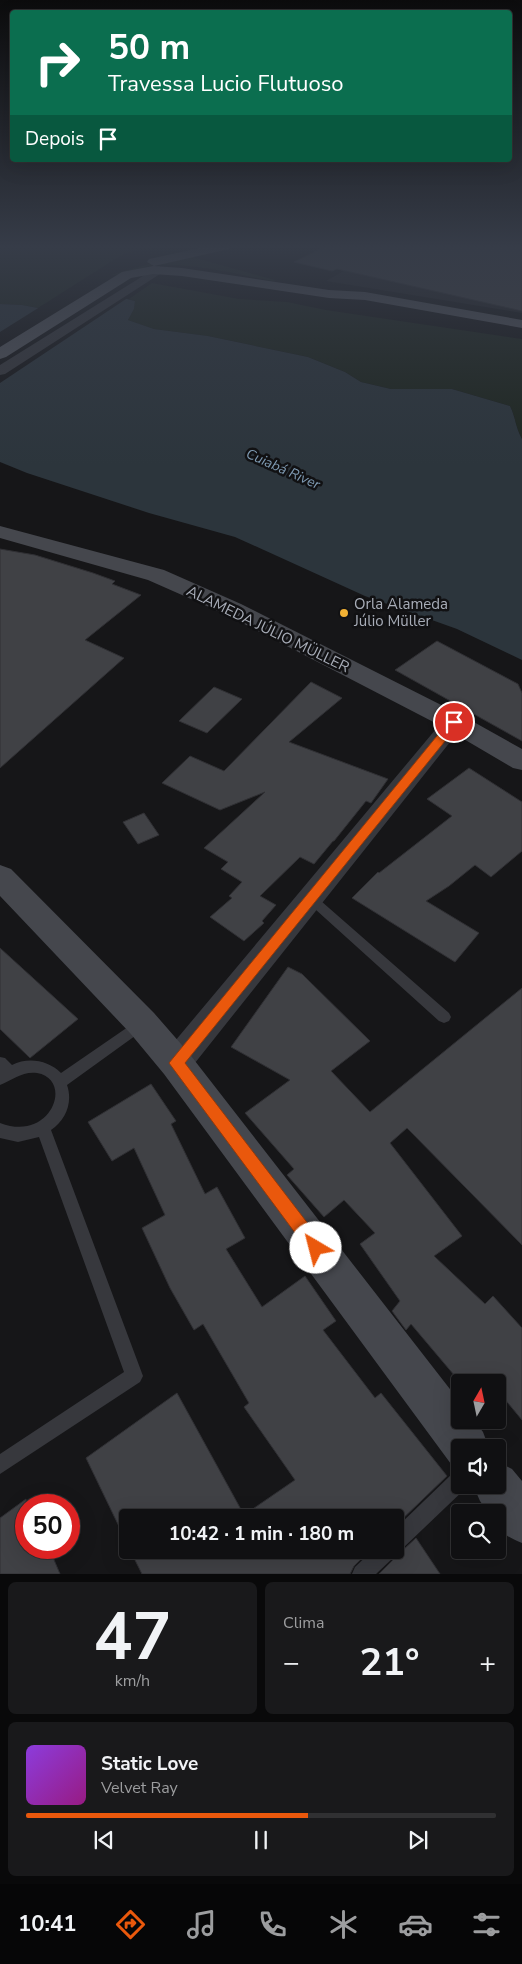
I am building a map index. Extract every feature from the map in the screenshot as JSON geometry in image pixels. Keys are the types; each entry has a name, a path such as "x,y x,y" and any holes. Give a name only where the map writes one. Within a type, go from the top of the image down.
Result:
{"main road":[{"path":"0,339 32,319"},
{"path":"0,354 58,319"},
{"path":"497,319 522,324"},
{"name":"ALAMEDA JÚLIO MÜLLER","path":"0,532 156,575 233,609 454,722 522,761"},
{"path":"0,877 142,1023 176,1063 460,1439"},
{"path":"503,1494 522,1519"}],"street":[{"path":"0,362 65,319"},
{"path":"0,371 72,319"},
{"path":"176,1063 454,722"}],"lane":[{"path":"310,897 444,1017"},
{"path":"60,1082 142,1023"},
{"path":"0,1130 18,1136 31,1134 43,1128 59,1111 63,1101 63,1091 60,1082 54,1074 44,1068 33,1066 3,1071"},
{"path":"0,1465 134,1376 43,1128"},
{"path":"404,1533 451,1489"},
{"path":"362,1574 378,1559"}],"shaded area":[{"path":"390,319 522,339 522,439 510,406 452,389 391,389 361,382 345,372 308,357 208,336 154,329 128,320"}],"water":[{"name":"Cuiabá River","path":"0,319 128,319 154,329 208,336 308,357 345,372 361,382 391,389 452,389 510,406 522,439 522,660 457,629 365,596 235,537 149,513 27,473 0,462"}],"pier":[{"path":"20,319 95,319 0,383 0,332"}],"building":[{"path":"0,549 35,555 93,573 115,581 112,584 141,595 85,640 124,658 0,768"},
{"path":"437,641 518,684 522,693 522,741 395,670"},
{"path":"311,682 342,698 289,742 388,779 371,803 366,801 314,864 300,857 260,896 276,905 262,921 264,923 244,941 210,917 232,898 229,896 242,882 221,869 228,862 204,848 265,792 220,810 162,783 190,756 224,771"},
{"path":"214,687 242,699 207,733 179,721"},
{"path":"469,768 522,802 522,851 491,877 475,865 449,886 426,901 479,933 455,962 352,898 378,872 452,816 427,799"},
{"path":"144,813 159,835 138,844 123,822"},
{"path":"0,948 78,1019 30,1058 0,1029"},
{"path":"288,967 302,974 370,1041 331,1071 370,1112 522,988 522,1245 407,1128 390,1143 462,1236 434,1256 485,1304 493,1296 522,1328 522,1420 506,1401 506,1374 453,1374 411,1324 406,1330 392,1311 400,1301 360,1244 375,1233 344,1200 324,1217 287,1175 294,1169 245,1113 290,1080 231,1047"},
{"path":"151,1084 176,1121 171,1124 205,1194 217,1187 245,1238 226,1249 262,1307 305,1276 336,1321 323,1330 375,1398 381,1393 447,1476 404,1517 404,1509 253,1509 295,1480 244,1407 249,1403 203,1324 194,1330 170,1288 142,1228 165,1215 134,1148 112,1161 88,1122"},
{"path":"177,1393 241,1509 119,1509 119,1526 86,1458"},
{"path":"15,1507 15,1559 54,1559 60,1574 0,1574 0,1518"},
{"path":"416,1538 440,1574 379,1574 394,1559 404,1559 404,1549"},
{"path":"134,1559 361,1559 354,1566 350,1574 142,1574"}],"place":[{"name":"Orla Alameda Júlio Müller","path":"344,613"}],"route":[{"path":"316,1248 176,1063 454,722"}]}
